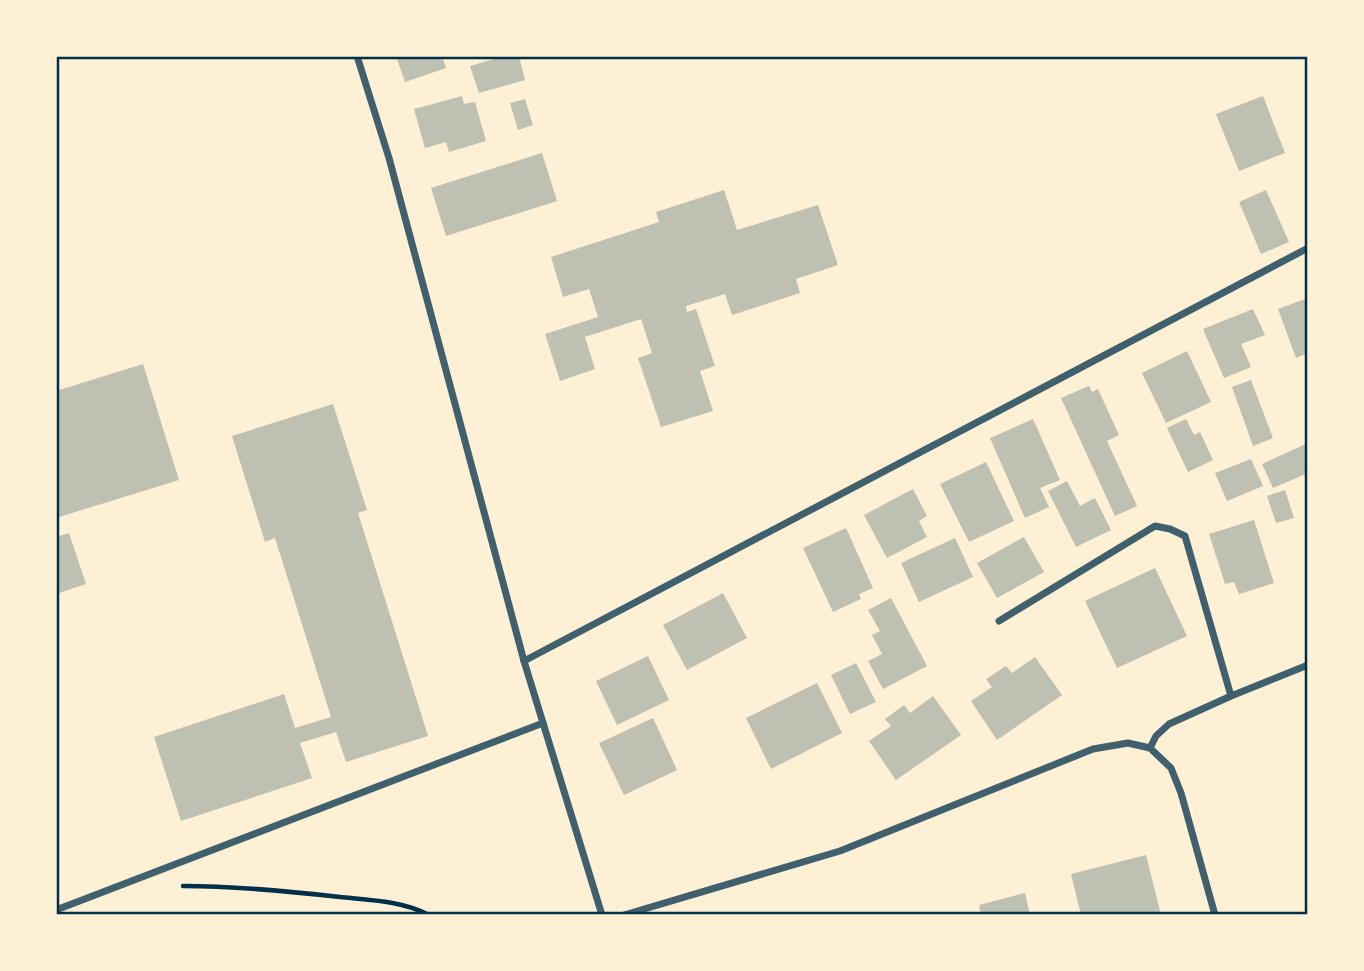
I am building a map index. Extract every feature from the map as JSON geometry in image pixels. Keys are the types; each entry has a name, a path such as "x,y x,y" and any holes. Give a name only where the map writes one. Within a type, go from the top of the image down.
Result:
{"street":[{"path":"357,56 393,172 524,661 602,915"},
{"path":"524,661 1308,248"},
{"path":"999,621 1155,526 1170,528 1185,536 1231,696"},
{"path":"1150,748 1156,736 1169,724 1308,665"},
{"path":"56,910 543,723"},
{"path":"624,915 839,851 1093,749 1128,743 1150,748 1171,768 1181,793 1215,915"}],"path":[{"path":"179,886 244,887 371,900 415,907 429,915"}],"building":[{"path":"396,56 442,56 446,68 405,82"},
{"path":"504,56 519,56 525,80 479,93 470,66"},
{"path":"462,96 464,104 475,102 486,141 449,152 446,142 425,148 414,109"},
{"path":"1263,96 1285,153 1239,171 1216,114"},
{"path":"525,99 533,125 518,130 510,103"},
{"path":"542,153 557,201 446,236 431,188"},
{"path":"724,190 737,230 818,205 838,265 796,279 800,293 732,315 725,294 686,306 687,312 696,309 715,366 700,371 713,411 661,427 638,358 652,353 641,319 585,337 595,369 560,381 545,334 598,317 589,289 563,297 551,257 659,222 656,212"},
{"path":"1266,190 1289,242 1261,254 1239,202"},
{"path":"1308,298 1308,353 1296,358 1278,309"},
{"path":"1253,309 1265,335 1241,344 1251,367 1224,378 1203,329"},
{"path":"1187,351 1211,402 1166,423 1142,373"},
{"path":"143,364 179,480 56,518 56,391"},
{"path":"1251,380 1273,438 1253,446 1232,387"},
{"path":"1089,386 1092,392 1098,389 1119,435 1107,441 1137,506 1115,516 1061,398"},
{"path":"333,404 367,510 358,513 428,736 346,762 336,732 300,743 312,778 181,821 154,737 284,694 295,728 331,717 275,538 265,542 232,436"},
{"path":"1033,419 1060,480 1040,488 1049,507 1025,518 990,438"},
{"path":"1186,419 1194,435 1200,432 1213,460 1188,472 1167,428"},
{"path":"1308,443 1308,473 1273,488 1262,464"},
{"path":"1251,459 1263,486 1227,501 1215,473"},
{"path":"986,462 1014,521 969,542 940,484"},
{"path":"1067,481 1080,506 1095,498 1111,530 1076,547 1048,491"},
{"path":"913,489 927,516 919,521 927,537 887,558 864,515"},
{"path":"1285,490 1294,518 1276,523 1267,496"},
{"path":"1254,520 1274,583 1239,594 1234,582 1225,584 1209,534"},
{"path":"846,528 873,588 859,594 861,599 833,612 803,548"},
{"path":"69,533 86,584 56,594 56,537"},
{"path":"1024,537 1044,572 997,598 977,563"},
{"path":"955,538 973,577 919,602 901,563"},
{"path":"1155,568 1187,636 1117,668 1085,601"},
{"path":"723,593 747,638 687,670 663,625"},
{"path":"891,598 927,666 883,689 868,661 882,654 872,635 880,631 868,610"},
{"path":"648,656 669,700 617,725 596,681"},
{"path":"1035,657 1062,695 997,740 971,701 992,687 986,679 1006,666 1012,673"},
{"path":"856,663 876,702 850,714 831,675"},
{"path":"817,683 842,733 771,769 746,718"},
{"path":"933,696 961,735 896,780 869,741 891,726 885,719 904,705 910,713"},
{"path":"653,718 677,770 624,795 599,743"},
{"path":"1146,855 1161,915 1081,915 1071,874"},
{"path":"1025,893 1030,915 981,915 979,905"}]}
